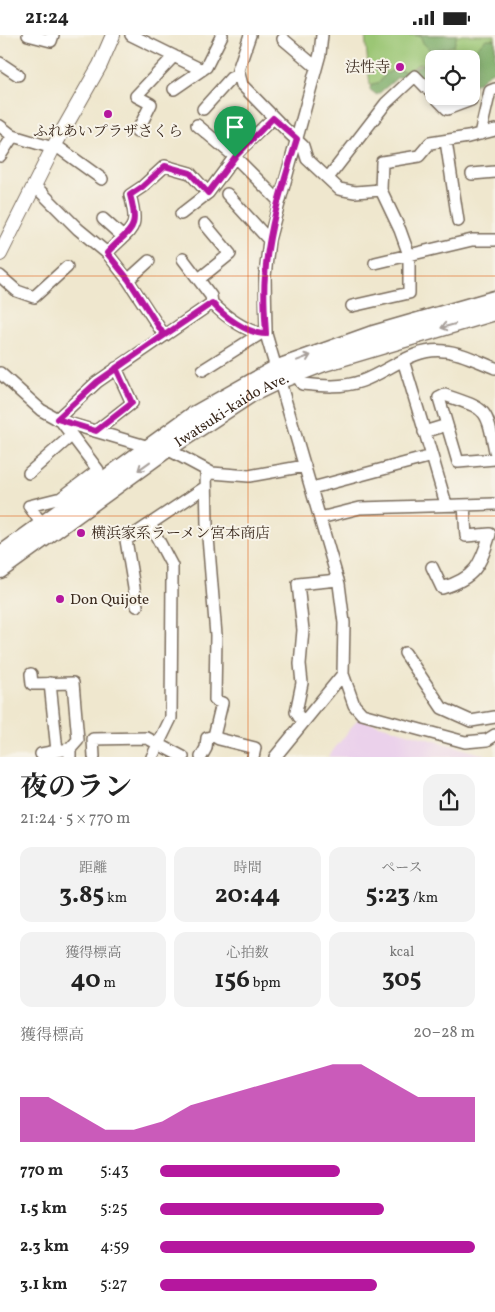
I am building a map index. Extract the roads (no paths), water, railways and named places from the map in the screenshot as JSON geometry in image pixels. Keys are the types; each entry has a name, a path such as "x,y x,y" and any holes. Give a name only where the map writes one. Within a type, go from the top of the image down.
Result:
{"highway":[{"name":"Iwatsuki-kaido Ave.","path":"0,555 149,447 219,399 362,338 495,299"},
{"name":"Iwatsuki-kaido Ave.","path":"0,569 167,449 277,375 296,374 363,350 495,312"}],"main road":[{"path":"0,254 54,146 100,65 113,35"}],"street":[{"path":"28,35 51,41 53,35"},
{"path":"131,35 202,70"},
{"path":"174,89 206,67 222,35"},
{"path":"250,35 238,75 242,85 273,118 297,139 307,159 339,189 355,192 380,190"},
{"path":"319,37 316,67 297,139 278,200 269,240 265,276 263,334 312,488 338,581 344,623 343,674 354,705 362,715 465,742 487,740 495,735"},
{"path":"283,39 316,67"},
{"path":"136,132 151,105 136,96 174,56"},
{"path":"0,63 18,75"},
{"path":"203,109 231,78 238,75"},
{"path":"328,178 386,103 415,76 425,86"},
{"path":"480,134 490,91 495,89"},
{"path":"443,105 447,109 458,105"},
{"path":"181,214 208,193 235,157 273,118"},
{"path":"197,125 235,157 278,200"},
{"path":"0,126 13,136 54,146 102,179"},
{"path":"352,306 410,293 409,255 400,230 380,190 382,161 419,156 430,143 495,130"},
{"path":"0,157 13,136"},
{"path":"446,141 458,221"},
{"path":"107,253 134,225 136,217 130,195 165,166 190,173 208,193"},
{"path":"472,174 495,172"},
{"path":"34,186 78,229 107,253 128,279 164,335"},
{"path":"227,194 269,240"},
{"path":"103,219 123,237"},
{"path":"199,279 230,254 205,224"},
{"path":"375,263 472,240 495,240"},
{"path":"183,259 211,296 212,303 220,311 263,334"},
{"path":"128,279 149,261"},
{"path":"0,276 16,291 34,297 67,267"},
{"path":"59,420 97,382 212,303"},
{"path":"203,370 263,334"},
{"path":"296,374 302,384 328,387 362,381 403,360 417,355 444,350 495,368"},
{"path":"403,360 446,504"},
{"path":"96,431 132,403 116,368"},
{"path":"0,373 41,411 59,420 149,447"},
{"path":"495,451 488,416 479,407 445,395 439,398 458,461 495,459"},
{"path":"42,524 29,506 61,498 98,470 59,420"},
{"path":"424,432 447,425"},
{"path":"29,473 71,436"},
{"path":"167,449 206,471 249,475 305,466"},
{"path":"312,488 432,456"},
{"path":"206,471 204,488 216,635 215,700 222,703 214,736"},
{"path":"137,606 126,540 151,526 204,488"},
{"path":"320,518 360,508 495,504"},
{"path":"432,567 442,588 467,578 482,557 490,534 466,536 464,505"},
{"path":"151,526 172,566 171,718 152,757"},
{"path":"482,557 495,558"},
{"path":"305,720 299,717 296,711 302,683 300,664 303,630 298,585 338,581"},
{"path":"405,653 442,708 471,721 495,717"},
{"path":"31,674 32,684 73,683 78,740 70,753 57,751 41,754"},
{"path":"275,757 343,674"},
{"path":"50,683 57,751"},
{"path":"201,757 206,748 207,738 214,736 254,748 253,757"},
{"path":"94,757 93,739 146,738 183,757"}],"place":[{"name":"法性寺","path":"400,67"},
{"name":"ふれあいプラザさくら","path":"108,114"},
{"name":"横浜家系ラーメン宮本商店","path":"81,533"},
{"name":"Don Quijote","path":"60,599"}]}
